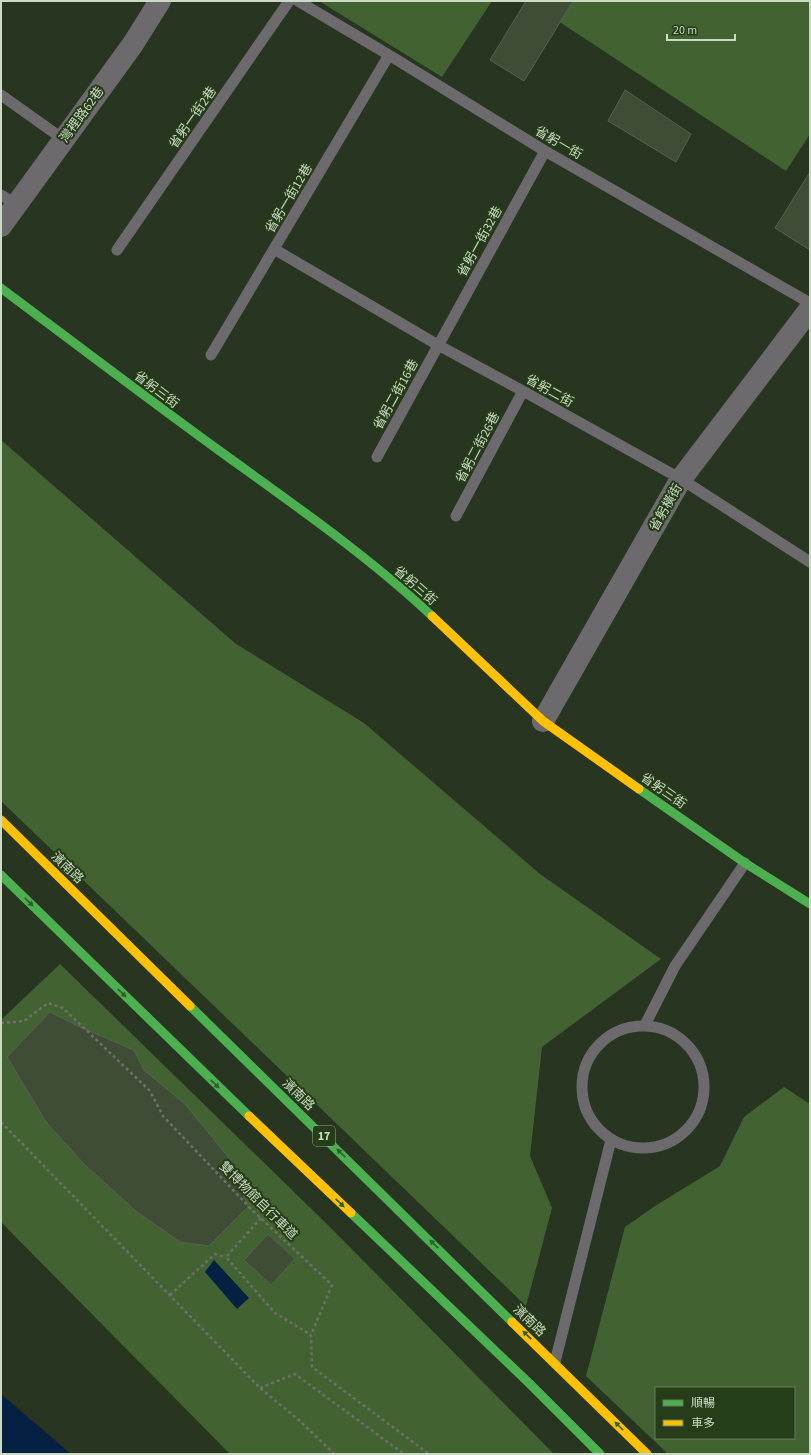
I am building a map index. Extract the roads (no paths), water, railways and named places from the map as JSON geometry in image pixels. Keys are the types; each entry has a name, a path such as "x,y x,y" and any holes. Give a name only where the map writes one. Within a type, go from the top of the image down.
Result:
{"main road":[{"name":"省躬三街","path":"1,288 195,434 319,523 403,589 543,721 745,863 810,904"},
{"name":"濱南路","path":"1,820 555,1362 647,1454"},
{"path":"1,875 206,1075 529,1383 600,1454"}],"street":[{"name":"灣裡路62巷","path":"1,226 8,200 63,138 133,44 160,1"},
{"name":"省躬橫街","path":"543,721 681,479 810,309"}],"lane":[{"name":"省躬一街2巷","path":"117,250 289,1"},
{"name":"省躬一街","path":"298,1 545,151 810,303"},
{"name":"省躬一街12巷","path":"211,355 389,55"},
{"path":"1,95 63,138"},
{"name":"省躬一街32巷","path":"438,345 545,151"},
{"name":"省躬二街","path":"274,249 438,345 681,479 810,562"},
{"name":"省躬二街16巷","path":"377,457 438,345"},
{"name":"省躬二街26巷","path":"456,516 523,391"},
{"path":"645,1025 675,966 745,863"},
{"path":"645,1025 681,1037 698,1057 705,1083 701,1110 686,1132 663,1146 636,1149 610,1140 587,1114 581,1080 594,1048 622,1028 645,1025"},
{"path":"555,1362 610,1140"}],"water":[{"path":"214,1260 249,1298 237,1309 205,1272"},
{"path":"1,1394 71,1454 1,1454"}]}
